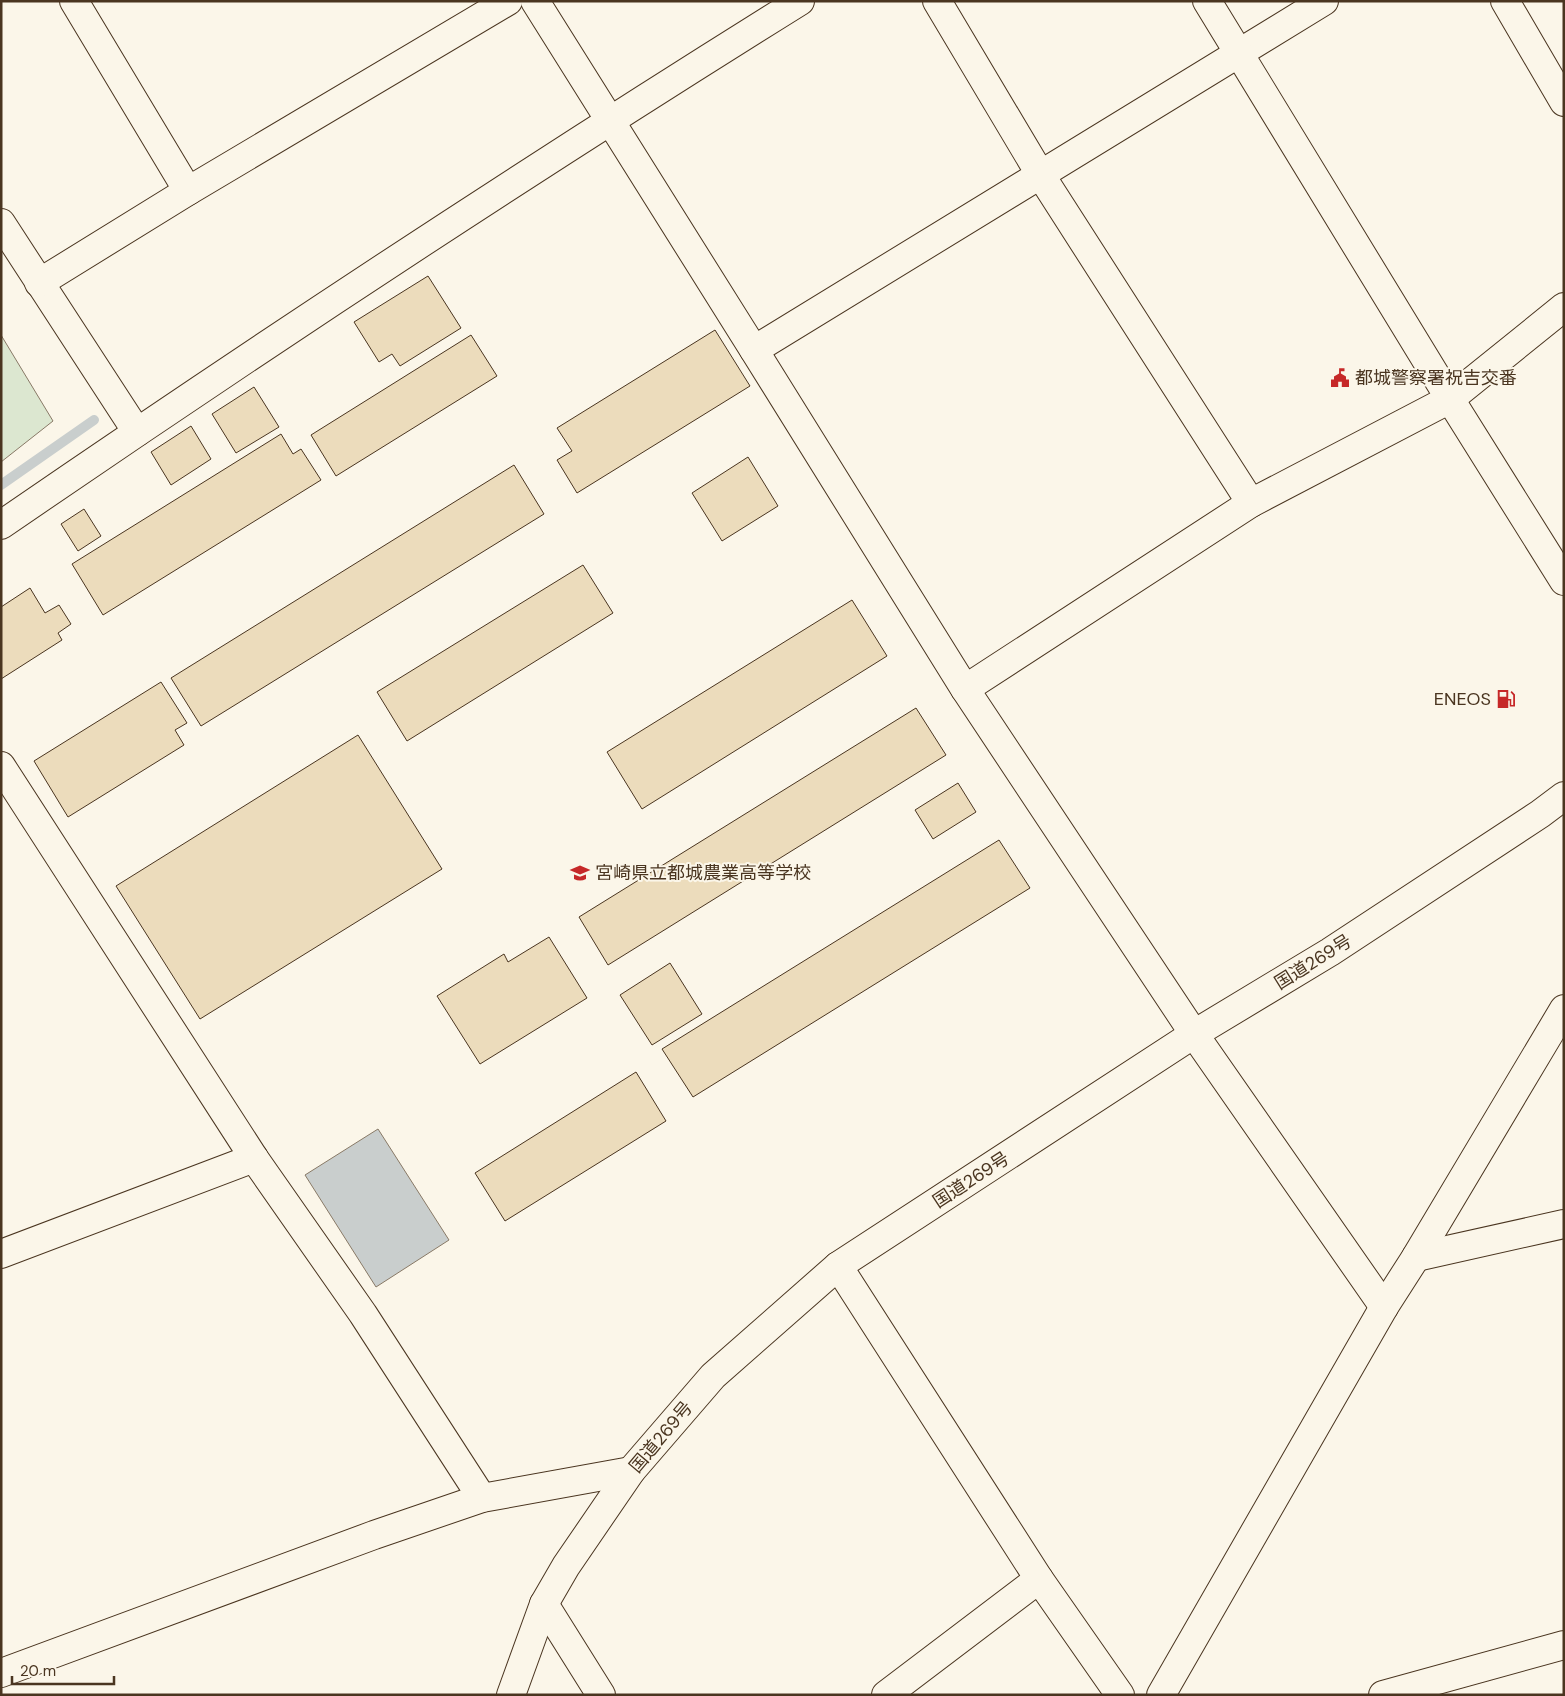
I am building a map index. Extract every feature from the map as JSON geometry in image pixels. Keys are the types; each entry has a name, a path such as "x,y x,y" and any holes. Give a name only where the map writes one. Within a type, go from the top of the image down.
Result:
{"main road":[{"path":"74,1 188,191"},
{"path":"39,283 188,191 508,1"},
{"path":"535,1 966,689 1194,1034 1384,1307"},
{"path":"1,525 137,432 608,120 800,1"},
{"path":"937,1 1040,174 1251,503"},
{"path":"1207,1 1450,399 1564,581"},
{"path":"754,350 1324,1"},
{"path":"1505,1 1564,102"},
{"path":"1,223 137,432"},
{"path":"966,689 1251,503 1450,399 1564,307"},
{"path":"1,766 254,1158 363,1314 482,1498"},
{"name":"国道269号","path":"511,1695 544,1604 566,1566 631,1471 713,1376 838,1266 1194,1034 1330,952 1540,814 1564,796"},
{"path":"1161,1695 1384,1307 1416,1257 1564,1009"},
{"path":"1,1254 254,1158"},
{"path":"1416,1257 1564,1224"},
{"path":"838,1266 1039,1578 1120,1695"},
{"path":"1,1673 374,1535 482,1498 631,1471"},
{"path":"886,1695 1039,1578"},
{"path":"544,1604 601,1695"},
{"path":"1383,1695 1564,1646"}],"green space":[{"path":"1,335 53,421 1,462"}],"shaded area":[{"path":"378,1129 449,1240 376,1287 305,1175"}],"building":[{"path":"428,276 461,328 400,366 392,354 379,362 354,322"},
{"path":"715,330 750,386 577,493 557,460 572,451 557,428"},
{"path":"471,335 497,376 336,476 311,435"},
{"path":"254,387 279,427 236,453 212,414"},
{"path":"191,426 211,459 171,485 151,452"},
{"path":"281,434 293,454 301,449 321,480 103,615 72,564"},
{"path":"748,457 778,506 722,541 692,493"},
{"path":"514,465 544,514 201,726 171,678"},
{"path":"84,509 101,536 78,551 61,524"},
{"path":"583,565 613,613 407,741 377,692"},
{"path":"30,588 45,613 59,605 71,624 58,633 62,640 1,679 1,607"},
{"path":"852,600 887,656 642,809 607,752"},
{"path":"161,682 187,723 175,730 184,745 68,817 34,761"},
{"path":"916,708 946,755 608,965 579,917"},
{"path":"358,735 442,869 200,1019 116,886"},
{"path":"958,783 976,812 933,839 915,810"},
{"path":"999,840 1030,888 693,1097 662,1049"},
{"path":"549,937 587,998 480,1064 437,996 504,954 508,962"},
{"path":"670,963 702,1014 652,1045 620,995"},
{"path":"636,1072 666,1121 505,1221 475,1173"}],"waterway":[{"path":"1,485 94,420"}],"place":[{"name":"都城警察署祝吉交番","path":"1340,378"},
{"name":"ENEOS","path":"1506,699"},
{"name":"宮崎県立都城農業高等学校","path":"580,873"}]}
